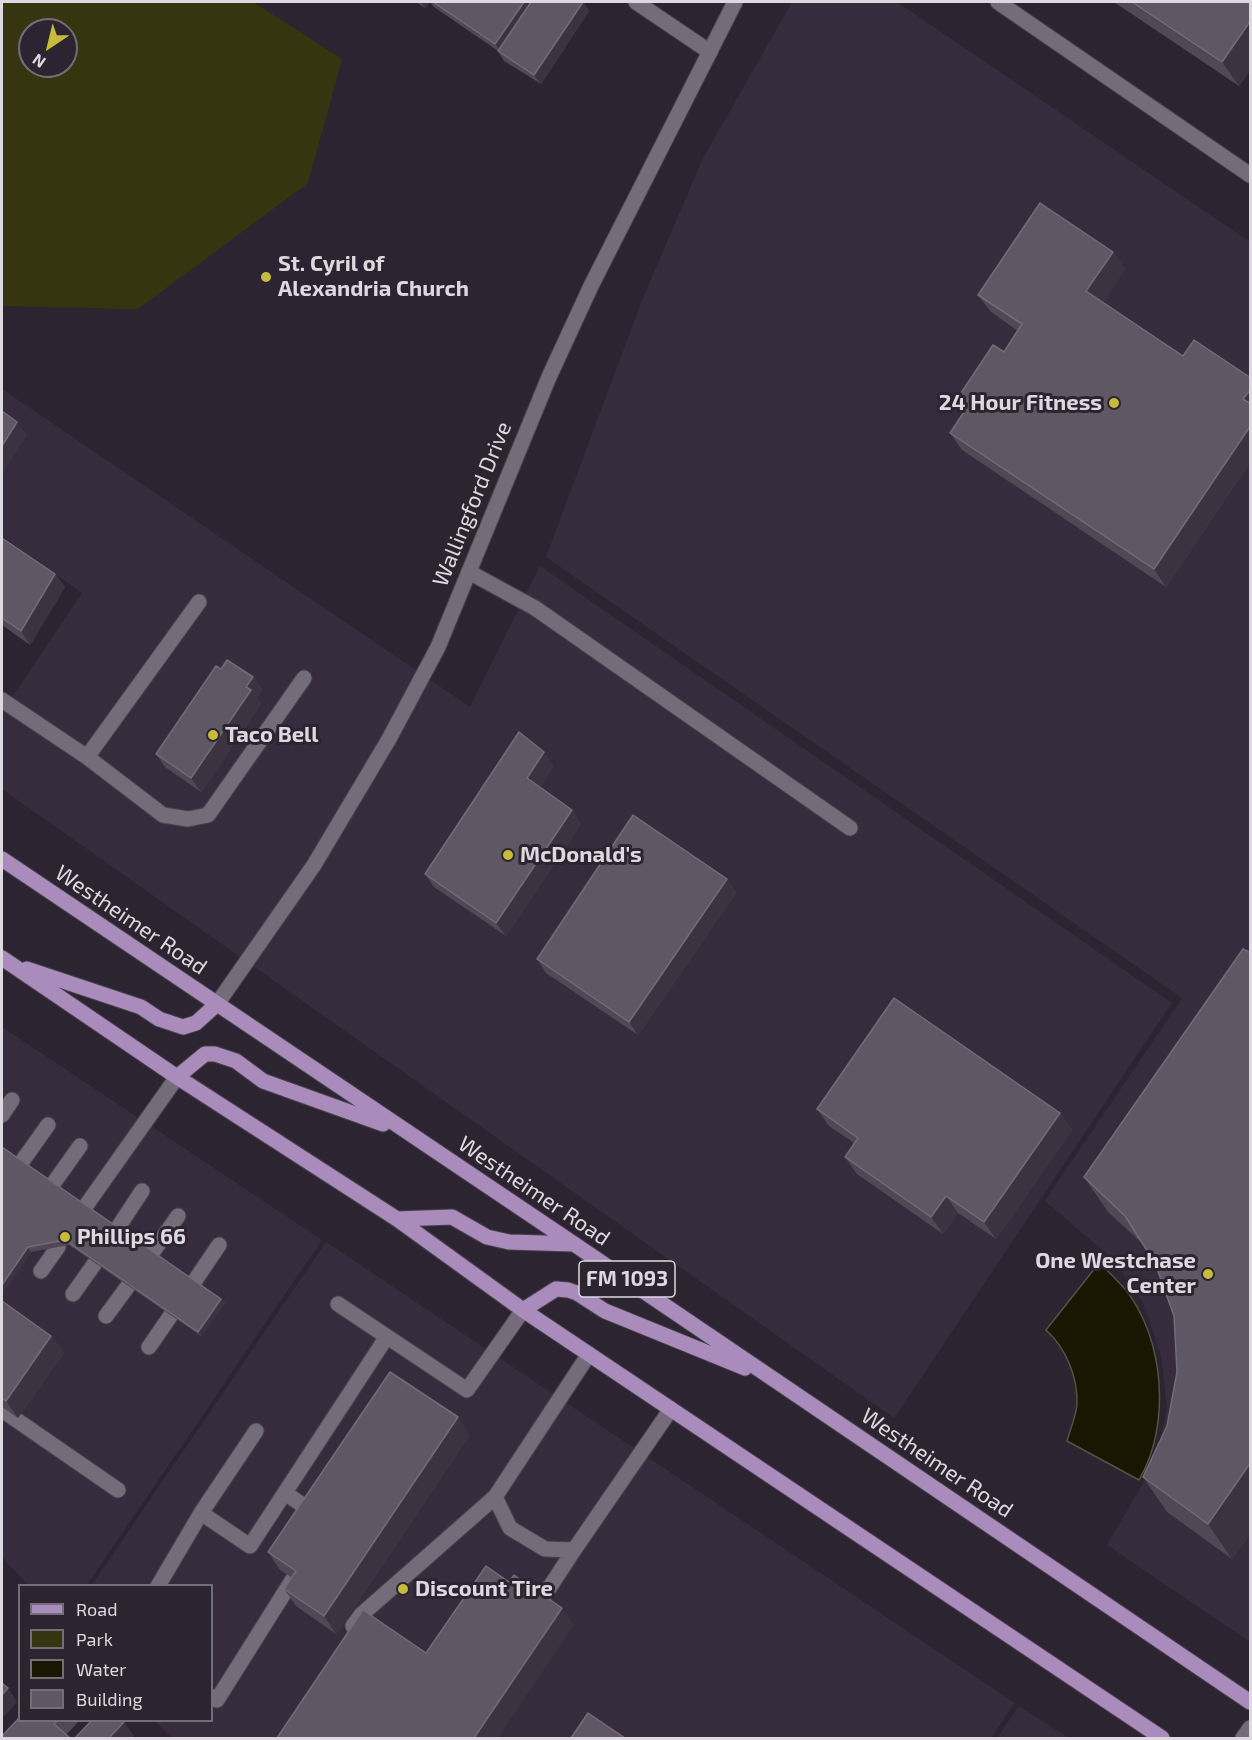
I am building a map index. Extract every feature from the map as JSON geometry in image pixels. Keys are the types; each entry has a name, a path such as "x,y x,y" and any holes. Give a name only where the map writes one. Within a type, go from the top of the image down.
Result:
{"main road":[{"name":"Westheimer Road","path":"2,859 1251,1702"},
{"path":"5,961 141,1007 159,1019 183,1027 196,1023 217,1004"},
{"path":"5,961 177,1077 397,1219 523,1310 1162,1738"},
{"path":"177,1077 205,1054 215,1054 236,1061 263,1081 406,1132"},
{"path":"397,1219 452,1217 488,1237 509,1242 574,1244"},
{"path":"523,1310 556,1289 578,1293 605,1311 773,1379"}],"street":[{"path":"636,2 710,52"},
{"name":"Wallingford Drive","path":"217,1004 314,865 389,739 438,647 549,377 591,286 735,2"},
{"path":"998,2 1251,175"},
{"path":"469,572 535,608 850,828"},
{"path":"87,758 199,602"},
{"path":"2,700 163,814 188,819 208,815 304,678"},
{"path":"85,1207 177,1077"},
{"path":"2,1115 12,1100"},
{"path":"21,1163 48,1125"},
{"path":"53,1185 80,1146"},
{"path":"117,1229 142,1191"},
{"path":"152,1253 178,1216"},
{"path":"194,1282 219,1245"},
{"path":"41,1271 58,1247"},
{"path":"73,1294 95,1263"},
{"path":"106,1317 128,1286"},
{"path":"338,1304 467,1390 523,1310"},
{"path":"149,1347 171,1315"},
{"path":"201,1513 250,1546 386,1338"},
{"path":"342,1643 361,1615 495,1497 589,1353"},
{"path":"540,1602 671,1409"},
{"path":"2,1410 118,1490"},
{"path":"159,1584 201,1513 256,1431"},
{"path":"285,1493 317,1515"},
{"path":"495,1497 510,1527 545,1549 574,1550"},
{"path":"213,1698 217,1700 294,1579"},
{"path":"1243,1738 1251,1728"}],"shaded area":[{"path":"792,2 897,2 1250,242 1250,1642 1107,1545 1156,1461 1167,1409 1161,1355 1144,1305 1114,1260 1045,1201 1182,998 546,557 643,298 703,158"},
{"path":"2,389 470,707 540,566 1172,1003 894,1418 2,789 2,712 82,593 2,536"},
{"path":"2,1027 322,1240 88,1584 27,1584 2,1557"},
{"path":"326,1242 1015,1703 991,1738 172,1738 156,1722 213,1722 213,1584 92,1584"},
{"path":"1019,1706 1069,1738 997,1738"}],"green space":[{"path":"2,2 253,2 342,59 308,183 138,309 2,306"}],"water":[{"path":"1099,1263 1125,1289 1138,1309 1149,1332 1155,1357 1159,1383 1156,1434 1139,1480 1067,1441 1077,1405 1077,1394 1073,1374 1065,1354 1046,1330"}],"building":[{"path":"433,2 524,2 495,44"},
{"path":"531,2 583,2 534,75 498,51"},
{"path":"1132,2 1251,2 1251,20 1222,62"},
{"name":"24 Hour Fitness","path":"1040,203 1113,252 1086,291 1183,356 1194,340 1251,378 1251,389 1243,399 1251,404 1251,425 1154,569 950,433 966,409 955,402 993,345 1004,352 1022,324 978,295"},
{"path":"2,411 17,422 2,446"},
{"path":"2,538 55,574 21,631 2,618"},
{"path":"227,660 253,677 246,687 251,690 191,778 156,754 216,666 221,669"},
{"name":"McDonald's","path":"519,732 544,752 527,778 572,810 496,923 425,874"},
{"path":"633,815 727,879 629,1022 537,959"},
{"name":"One Westchase Center","path":"1243,949 1251,953 1251,1462 1208,1524 1143,1477 1167,1426 1177,1372 1174,1316 1155,1263 1125,1216 1084,1177"},
{"path":"894,998 1060,1113 984,1222 946,1196 931,1217 845,1157 858,1138 817,1109"},
{"name":"Phillips 66","path":"2,1147 221,1299 198,1332 65,1240 28,1247 2,1285"},
{"path":"2,1301 51,1336 6,1401 2,1398"},
{"path":"390,1372 458,1417 324,1616 284,1589 296,1571 268,1552"},
{"path":"486,1566 509,1582 514,1575 562,1608 474,1738 277,1738 363,1610 426,1653"},
{"path":"2,1683 8,1688 2,1695"},
{"path":"588,1713 625,1738 571,1738"},
{"path":"18,1719 18,1722 56,1722 54,1724 70,1738 2,1738"},
{"path":"90,1722 124,1722 109,1738 75,1738"}],"place":[{"name":"St. Cyril of Alexandria Church","path":"266,277"},
{"name":"24 Hour Fitness","path":"1114,403"},
{"name":"Taco Bell","path":"213,735"},
{"name":"McDonald's","path":"508,855"},
{"name":"Phillips 66","path":"65,1237"},
{"name":"One Westchase Center","path":"1208,1274"},
{"name":"Discount Tire","path":"403,1589"}]}
